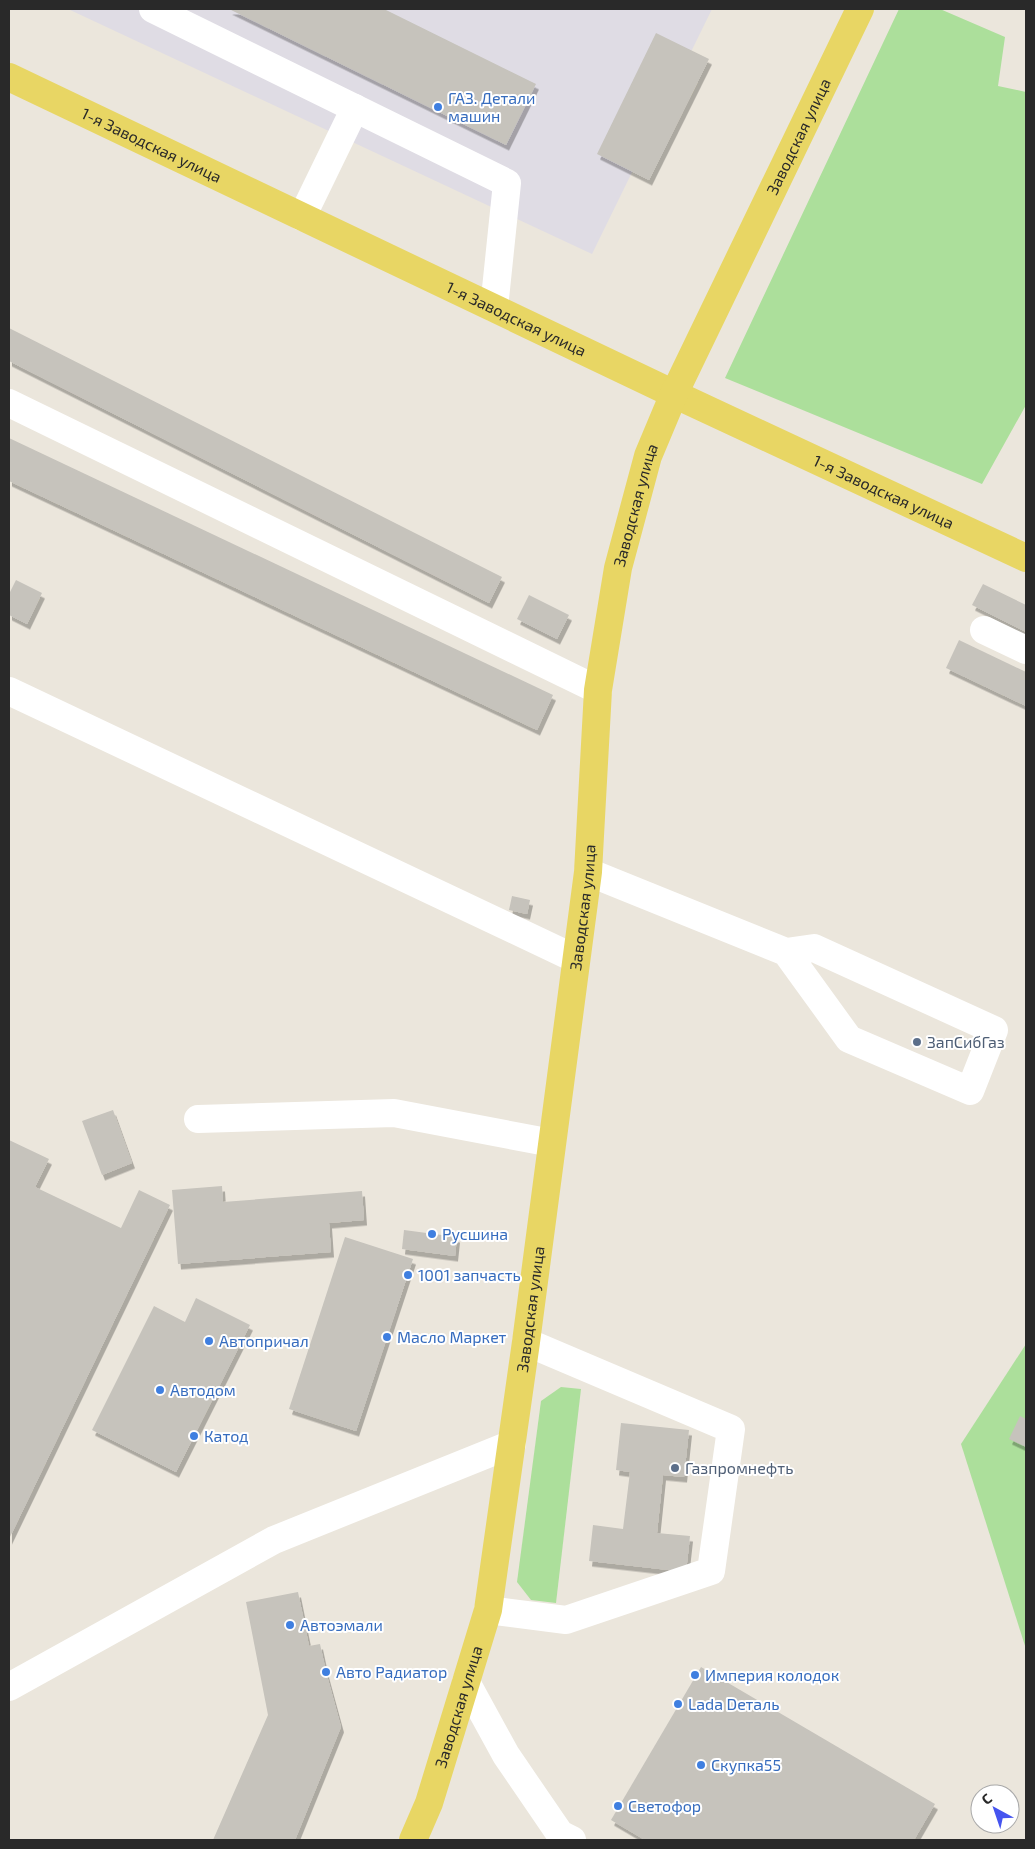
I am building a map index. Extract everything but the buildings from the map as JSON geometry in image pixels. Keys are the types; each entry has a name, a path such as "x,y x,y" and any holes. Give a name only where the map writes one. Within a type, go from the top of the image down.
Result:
{"main road":[{"name":"Заводская улица","path":"414,1840 429,1803 488,1610 526,1342 588,872 598,690 618,568 648,456 674,394 860,9"},
{"name":"1-я Заводская улица","path":"9,76 674,394 1026,558"}],"lane":[{"path":"153,9 507,182 494,308"},
{"path":"302,217 355,108"},
{"path":"9,404 598,690"},
{"path":"984,630 1026,650"},
{"path":"9,692 576,959"},
{"path":"588,872 786,952 814,948 994,1030 970,1091 849,1039 786,952"},
{"path":"198,1118 394,1112 552,1143"},
{"path":"488,1610 566,1620 711,1571 732,1429 526,1342"},
{"path":"9,1687 274,1540 512,1444"},
{"path":"466,1682 512,1763 560,1834 572,1840"}],"shaded area":[{"path":"68,9 712,9 592,254"}],"green space":[{"path":"899,9 940,9 1005,37 998,86 1026,92 1026,405 982,484 725,378"},
{"path":"1026,1344 1026,1649 961,1444"},
{"path":"561,1387 581,1389 556,1603 531,1600 517,1582 541,1401"}],"place":[{"name":"ГАЗ. Детали машин","path":"438,107"},
{"name":"ЗапСибГаз","path":"917,1042"},
{"name":"Русшина","path":"432,1234"},
{"name":"1001 запчасть","path":"408,1275"},
{"name":"Масло Маркет","path":"387,1337"},
{"name":"Автопричал","path":"209,1341"},
{"name":"Автодом","path":"160,1390"},
{"name":"Катод","path":"194,1436"},
{"name":"Газпромнефть","path":"675,1468"},
{"name":"Автоэмали","path":"290,1625"},
{"name":"Авто Радиатор","path":"326,1672"},
{"name":"Империя колодок","path":"695,1675"},
{"name":"Lada Dеталь","path":"678,1704"},
{"name":"Скупка55","path":"701,1765"},
{"name":"Светофор","path":"618,1806"}]}
